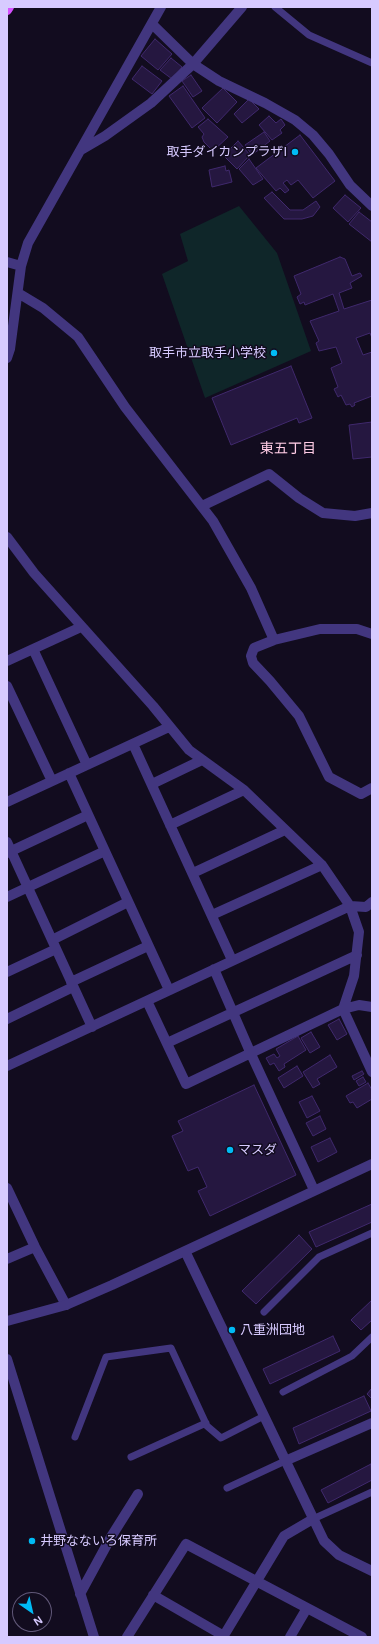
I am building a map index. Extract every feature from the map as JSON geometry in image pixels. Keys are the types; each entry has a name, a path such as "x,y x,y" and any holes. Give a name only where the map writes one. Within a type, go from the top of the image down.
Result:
{"street":[{"path":"7,358 10,349 21,266 28,243 161,7"},
{"path":"81,150 105,136 151,103 193,64 242,7"},
{"path":"152,24 193,64 219,81 265,103 301,125 313,135 329,154 350,185 372,206"},
{"path":"7,262 21,266"},
{"path":"18,293 43,308 78,337 125,407 213,520 250,588 274,640"},
{"path":"202,506 269,474 299,498 323,513 355,516 372,513"},
{"path":"7,537 34,573 153,706 189,750 244,790 322,865 350,906 358,932 357,955 354,976 343,1009 372,1072"},
{"path":"7,661 80,626"},
{"path":"372,634 357,629 320,629 274,640 254,648 251,656 253,663 299,716 330,777 361,794 372,788"},
{"path":"33,649 87,765"},
{"path":"7,686 52,781"},
{"path":"7,802 170,727"},
{"path":"133,744 232,960"},
{"path":"152,784 202,760"},
{"path":"69,773 169,990"},
{"path":"170,825 244,790"},
{"path":"88,815 8,849 28,887 92,1027"},
{"path":"193,873 285,830"},
{"path":"7,897 105,851"},
{"path":"212,915 322,865"},
{"path":"7,972 128,902"},
{"path":"7,1066 350,906 366,907 372,902"},
{"path":"7,1019 148,946"},
{"path":"167,1043 357,955"},
{"path":"214,969 251,1054 314,1190"},
{"path":"147,1001 186,1084 343,1009 359,1005 372,1007"},
{"path":"7,1321 66,1305 372,1164"},
{"path":"7,1188 11,1208 35,1247 66,1305"},
{"path":"7,1259 35,1247"},
{"path":"185,1251 324,1541 330,1549 339,1555 372,1571"},
{"path":"7,1359 94,1637"},
{"path":"285,1462 372,1423"},
{"path":"80,1594 111,1537 138,1494"},
{"path":"153,1595 223,1637 284,1536 313,1519"},
{"path":"127,1637 186,1544 361,1637"},
{"path":"290,1637 307,1608"}],"lane":[{"path":"275,7 309,35 372,63"},
{"path":"264,1312 320,1257 372,1233"},
{"path":"283,1392 352,1356 372,1337"},
{"path":"75,1437 106,1357 171,1348 207,1426 221,1438 264,1416"},
{"path":"131,1457 206,1423"},
{"path":"228,1488 285,1462"},
{"path":"313,1519 372,1492"}],"green space":[{"path":"239,206 277,253 311,351 205,398 162,274 188,261 180,234"}],"building":[{"path":"155,39 172,54 158,70 141,56"},
{"path":"171,58 182,67 172,79 160,70"},
{"path":"142,66 162,81 152,94 132,79"},
{"path":"191,75 202,91 193,97 182,81"},
{"path":"183,86 205,118 192,128 169,96"},
{"path":"223,88 237,102 217,123 202,108"},
{"path":"249,99 259,109 242,123 234,114"},
{"path":"269,116 276,123 281,119 285,125 280,130 282,133 272,140 259,125"},
{"path":"208,119 228,137 213,151 204,142 202,137 204,134 198,127"},
{"path":"264,132 270,141 252,155 245,145"},
{"name":"取手ダイカンプラザI","path":"300,135 335,181 313,198 298,180 291,185 287,180 283,183 289,190 285,193 280,188 276,191 256,168"},
{"path":"238,141 250,155 237,169 225,157"},
{"path":"249,159 263,179 253,185 239,169"},
{"path":"225,166 226,171 229,170 232,182 212,187 209,170"},
{"path":"272,192 290,210 303,210 316,201 320,207 313,216 302,219 284,219 264,198"},
{"path":"345,195 361,208 348,222 333,208"},
{"path":"359,212 372,222 372,242 349,224"},
{"path":"340,257 345,259 352,276 360,273 362,276 350,283 352,288 339,293 344,309 372,300 372,338 370,333 356,338 363,355 372,352 372,396 354,403 355,405 352,407 350,404 346,405 341,395 338,397 334,389 338,387 331,368 342,363 336,347 319,351 316,343 319,341 310,321 339,311 333,294 305,305 304,302 300,304 297,297 301,294 294,276"},
{"path":"291,366 312,418 299,423 297,418 231,445 212,398"},
{"path":"372,422 372,457 353,459 349,425"},
{"path":"339,1019 347,1034 337,1040 328,1025"},
{"path":"311,1032 320,1047 310,1053 301,1038"},
{"path":"298,1036 306,1050 284,1064 285,1067 279,1071 274,1063 270,1065 266,1058 274,1054 277,1058 280,1056 276,1049"},
{"path":"330,1055 337,1067 317,1079 320,1084 313,1088 303,1072"},
{"path":"297,1066 303,1076 284,1088 278,1078"},
{"path":"362,1071 364,1074 354,1080 352,1076"},
{"path":"363,1077 366,1082 359,1086 356,1081"},
{"path":"368,1083 372,1090 372,1099 357,1108 353,1102 350,1103 346,1096"},
{"path":"254,1085 296,1175 210,1216 198,1191 207,1187 198,1167 188,1171 172,1136 183,1131 178,1121"},
{"path":"312,1096 320,1111 307,1118 299,1102"},
{"path":"320,1116 326,1129 313,1136 306,1123"},
{"path":"330,1138 337,1152 318,1162 311,1147"},
{"path":"372,1204 372,1222 316,1247 309,1232"},
{"path":"299,1235 312,1249 256,1304 242,1291"},
{"path":"372,1300 372,1320 361,1330 351,1320"},
{"path":"333,1336 340,1351 270,1384 263,1369"},
{"path":"372,1388 372,1399 367,1394"},
{"path":"364,1396 371,1411 299,1444 293,1428"},
{"path":"371,1464 372,1480 328,1503 321,1490"}],"place":[{"name":"取手ダイカンプラザI","path":"295,152"},
{"name":"取手市立取手小学校","path":"274,353"},
{"name":"マスダ","path":"230,1150"},
{"name":"八重洲団地","path":"232,1330"},
{"name":"井野なないろ保育所","path":"32,1541"}],"district":[{"name":"東五丁目","path":"288,449"}]}
